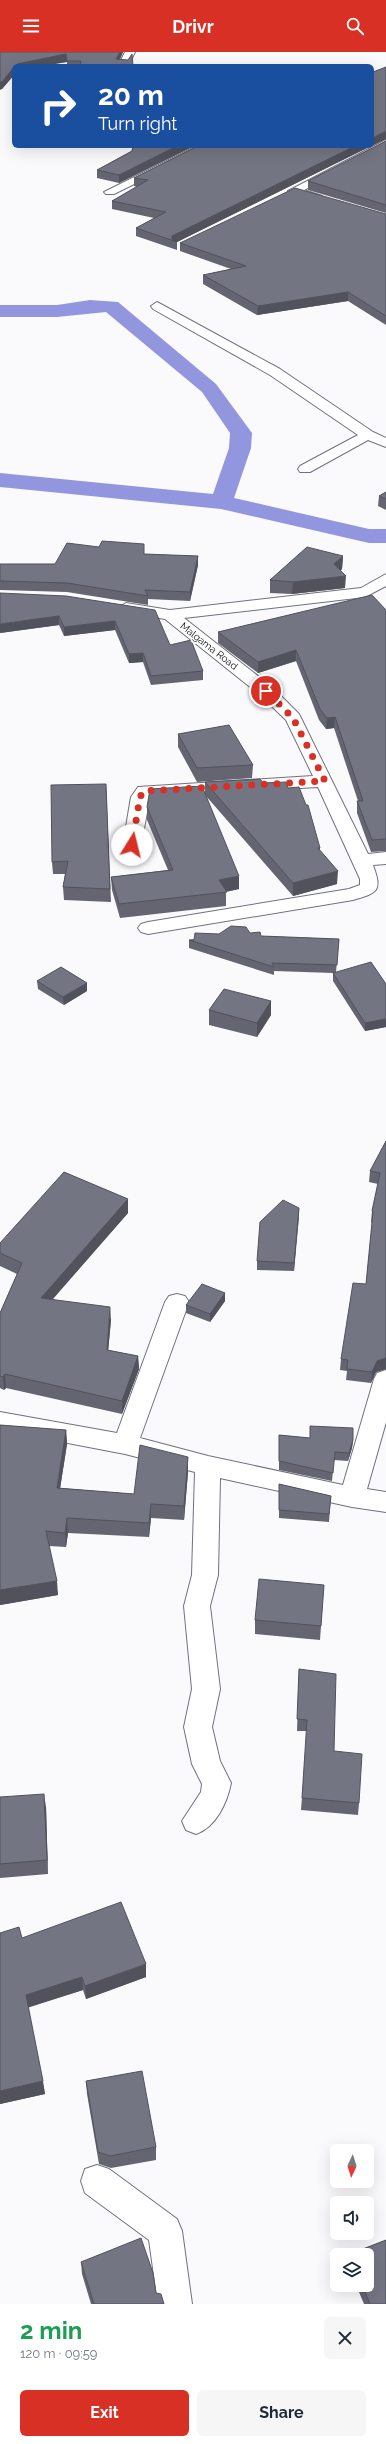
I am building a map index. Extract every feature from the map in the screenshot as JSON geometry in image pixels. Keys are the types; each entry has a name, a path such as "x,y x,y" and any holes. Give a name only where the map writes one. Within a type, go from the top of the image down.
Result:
{"street":[{"path":"124,64 130,52"},
{"path":"329,202 290,193 386,143"},
{"path":"110,192 202,148"},
{"path":"157,306 275,372 368,435 386,443"},
{"path":"305,469 368,435"},
{"path":"170,615 365,592 386,579"},
{"name":"Malgama Road","path":"113,606 170,615 260,686 293,718 325,781 362,860 369,879 368,888 353,894 148,928"},
{"path":"132,845 140,797 144,791 325,781"},
{"path":"362,860 386,858"},
{"path":"125,1444 178,1302"},
{"path":"352,1497 386,1379"},
{"path":"0,1421 125,1444 208,1466 352,1497 386,1502"},
{"path":"196,1821 214,1797 217,1783 206,1764 198,1727 206,1689 197,1606 205,1575 206,1484 208,1466"},
{"path":"97,2181 165,2231 175,2304"}],"building":[{"path":"0,52 120,52 116,59 128,60 132,54 133,64 80,64 81,61 67,61 66,54 12,64 12,70 2,82 0,82"},
{"path":"386,67 386,131 374,137 374,72"},
{"path":"386,141 386,205 308,181 374,148"},
{"path":"133,148 173,148 119,175 97,170 132,151"},
{"path":"194,148 351,148 172,236 172,239 177,242 136,228 166,212 112,201 148,180 134,178"},
{"path":"295,188 386,214 386,316 348,292 258,306 203,275 246,266 180,243"},
{"path":"386,492 386,499 379,496"},
{"path":"102,541 144,544 144,554 198,556 190,592 145,590 148,596 67,583 0,581 0,564 55,564 67,543 99,547"},
{"path":"307,547 343,556 334,564 346,576 293,582 270,580"},
{"path":"0,593 66,596 155,610 170,645 191,640 203,671 151,676 143,653 129,654 115,621 64,627 59,616 0,624"},
{"path":"372,595 386,610 386,839 372,840 357,801 363,801 335,717 327,718 320,709 296,650 258,662 218,632"},
{"path":"229,725 253,765 197,768 178,734"},
{"path":"260,779 263,783 286,782 288,788 299,787 306,805 308,805 320,848 318,848 338,871 293,883 205,782"},
{"path":"106,784 110,889 63,887 68,861 52,862 51,785"},
{"path":"202,786 239,876 219,880 227,892 119,904 111,877 173,870 147,807 150,789"},
{"path":"231,926 246,927 250,933 260,932 261,936 339,939 337,965 272,963 274,967 189,940 194,940 195,933 219,934"},
{"path":"371,962 386,984 386,1019 365,1023 333,973"},
{"path":"61,967 87,983 63,997 37,981"},
{"path":"224,989 271,1001 257,1023 209,1010"},
{"path":"386,1141 386,1358 377,1361 372,1372 347,1369 348,1360 341,1359 353,1283 366,1284 372,1211 380,1173 370,1171"},
{"path":"64,1172 128,1199 41,1298 110,1307 107,1350 138,1356 122,1401 5,1374 3,1377 0,1376 0,1313 22,1263 0,1253 0,1243"},
{"path":"283,1200 299,1208 294,1263 257,1261 260,1222"},
{"path":"202,1284 225,1293 210,1314 186,1305"},
{"path":"0,1425 66,1430 57,1488 134,1494 140,1445 188,1457 184,1506 151,1504 149,1523 67,1518 65,1533 46,1531 57,1581 0,1590"},
{"path":"310,1426 353,1428 353,1440 349,1453 335,1452 333,1473 279,1461 279,1435 310,1438"},
{"path":"279,1484 331,1496 329,1514 279,1510"},
{"path":"259,1579 324,1585 321,1626 255,1620"},
{"path":"299,1669 336,1674 334,1751 362,1754 359,1803 302,1798 307,1720 297,1719"},
{"path":"44,1794 47,1860 0,1864 0,1797"},
{"path":"121,1902 146,1964 85,1986 82,1977 26,1995 43,2081 0,2091 0,1933 19,1927 22,1938"},
{"path":"142,2071 156,2147 110,2156 98,2152 86,2081"},
{"path":"141,2238 153,2273 156,2293 161,2294 164,2304 94,2304 81,2262"},
{"path":"386,2240 386,2304 370,2304 365,2292 374,2292 374,2248 365,2248"}],"waterway":[{"path":"0,311 57,311 90,306 111,306 209,388 241,433 240,448 221,502"},
{"path":"0,480 177,496 221,502"},
{"path":"221,502 369,536 386,536"}],"route":[{"path":"132,845 140,797 144,791 156,789 325,781 293,718 266,691"}]}
